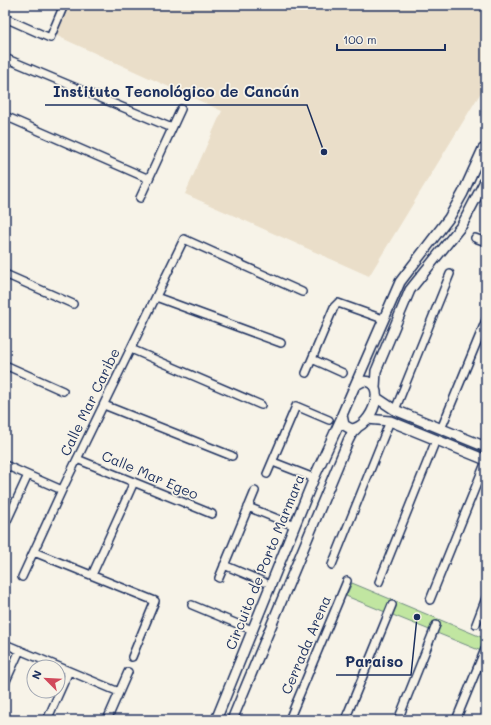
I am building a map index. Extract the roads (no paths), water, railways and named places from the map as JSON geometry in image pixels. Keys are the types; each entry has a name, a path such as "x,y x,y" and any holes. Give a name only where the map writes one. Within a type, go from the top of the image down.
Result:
{"street":[{"path":"5,18 50,38 64,5"},
{"path":"5,58 172,128"},
{"path":"140,198 181,109"},
{"path":"5,116 149,178"},
{"name":"Circuito de Porto Marmara","path":"216,720 314,478 356,386 400,282 439,232 463,193 485,149"},
{"name":"Circuito de Porto Marmara","path":"232,720 348,441 352,433 367,419 373,410 376,393 376,371 410,290 452,239 477,199 486,179"},
{"path":"463,193 477,199"},
{"path":"474,238 486,242"},
{"name":"Calle Mar Caribe","path":"22,577 62,490 184,239 302,292"},
{"path":"5,274 73,304"},
{"path":"332,565 450,274"},
{"path":"156,297 281,343"},
{"path":"306,373 334,307 338,303 383,320"},
{"path":"379,582 486,320"},
{"path":"131,349 261,405"},
{"path":"312,359 343,373"},
{"path":"5,365 63,391"},
{"path":"356,386 363,381 368,381 376,393 395,410 486,447"},
{"path":"104,405 232,456"},
{"path":"268,474 296,406 329,420"},
{"path":"342,416 343,424 346,428 357,428"},
{"path":"367,419 390,421 486,461 430,600"},
{"name":"Calle Mar Egeo","path":"77,459 212,514"},
{"path":"273,462 314,478"},
{"path":"5,465 62,490"},
{"path":"5,525 28,475"},
{"path":"92,575 134,482"},
{"path":"219,578 254,491"},
{"path":"248,507 295,526"},
{"path":"34,552 155,601 132,658"},
{"path":"224,565 264,582"},
{"name":"Cerrada Arena","path":"289,720 347,581"},
{"path":"476,624 486,598"},
{"path":"192,605 252,630"},
{"path":"344,720 392,605"},
{"path":"398,720 436,626"},
{"path":"5,644 119,692"},
{"path":"456,720 486,647"},
{"path":"5,683 20,650"},
{"path":"47,720 69,670"},
{"path":"107,720 128,672"}],"place":[{"name":"Instituto Tecnológico de Cancún","path":"324,152"},
{"name":"Paraiso","path":"417,617"}]}
